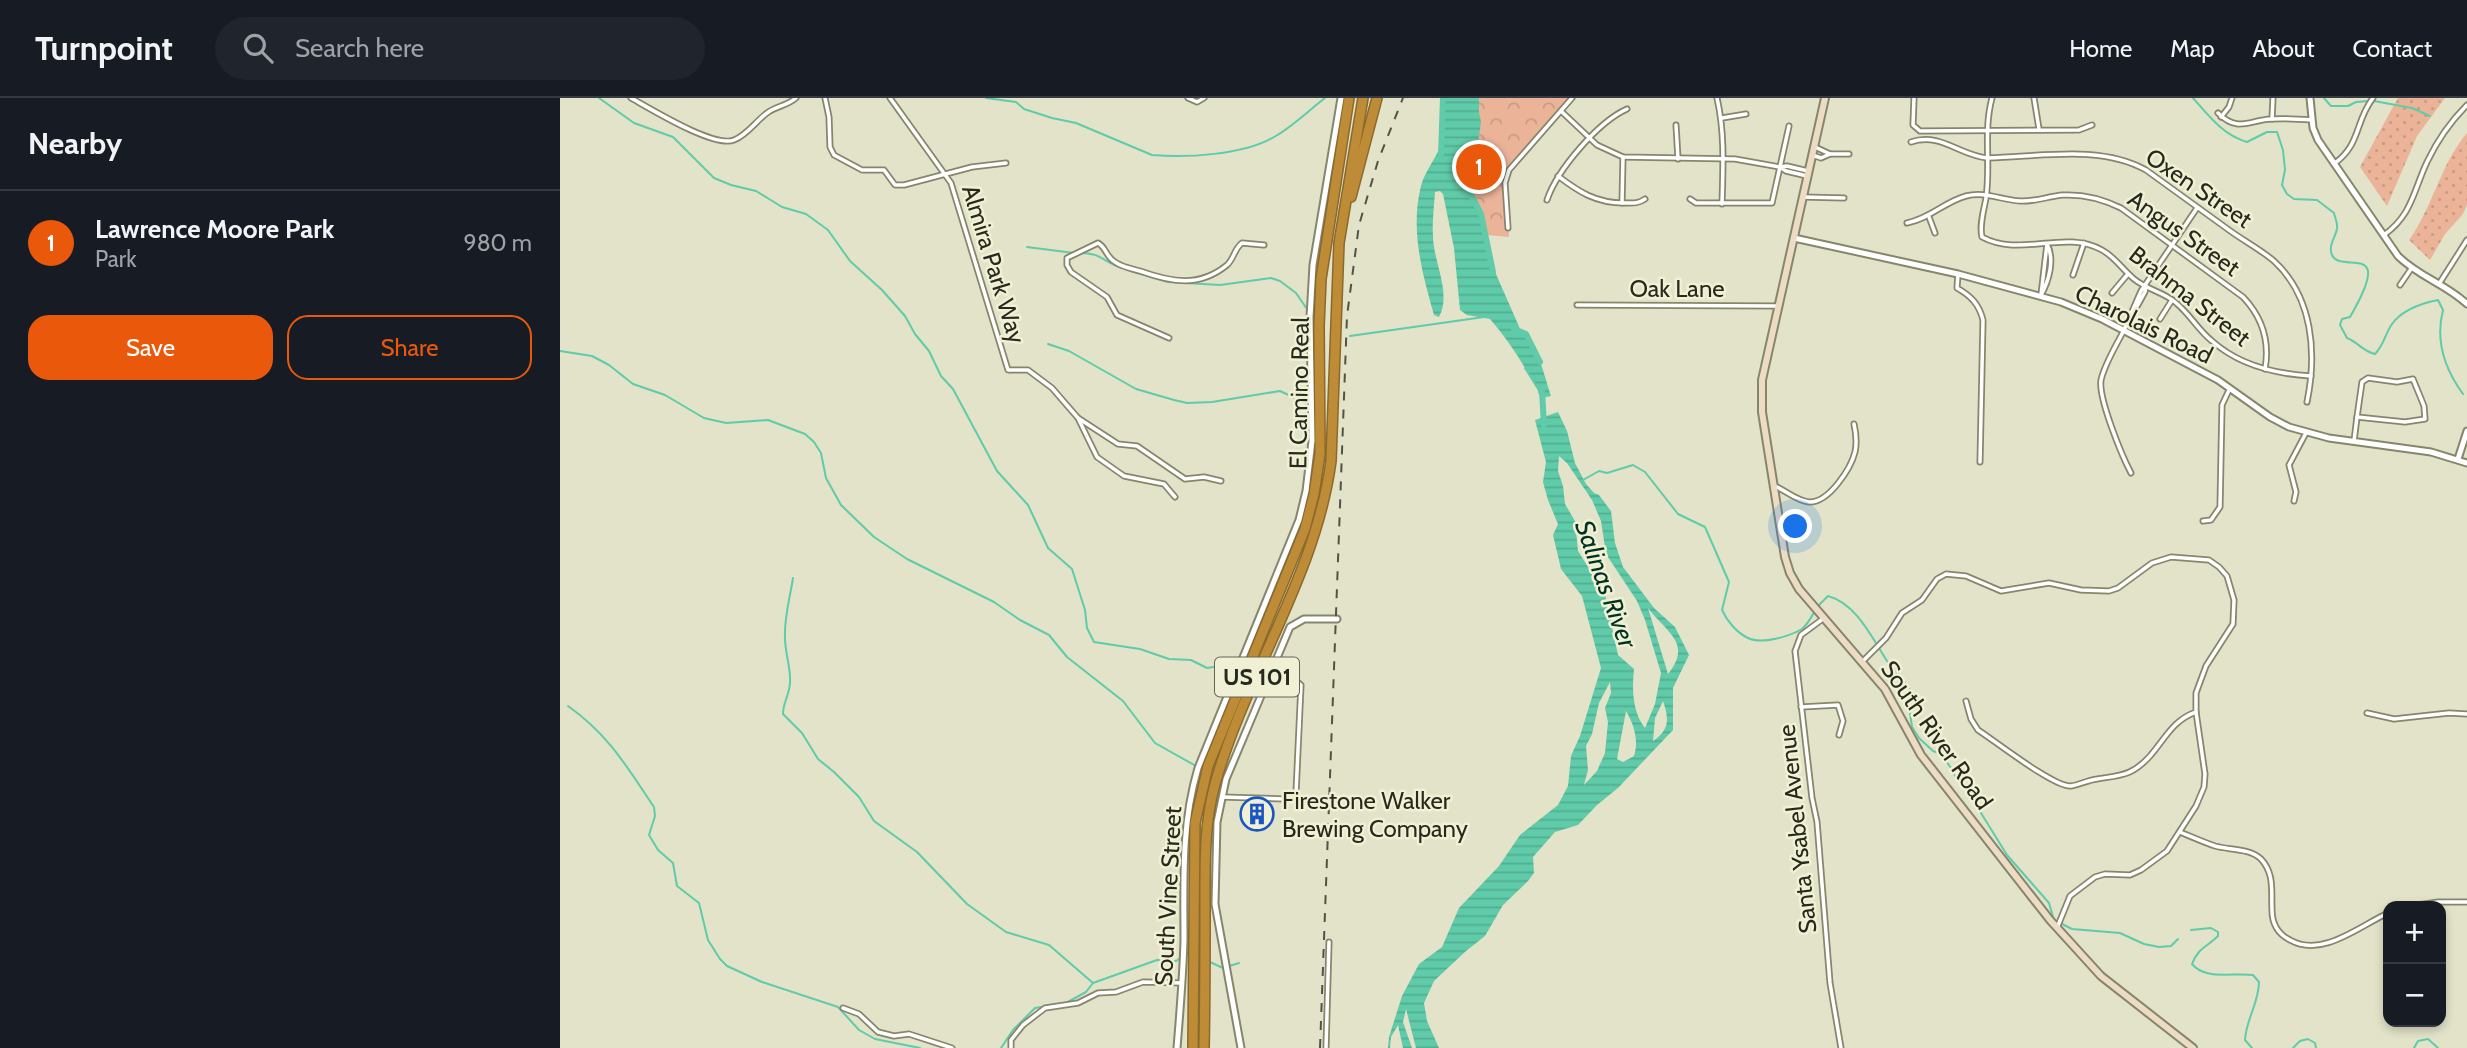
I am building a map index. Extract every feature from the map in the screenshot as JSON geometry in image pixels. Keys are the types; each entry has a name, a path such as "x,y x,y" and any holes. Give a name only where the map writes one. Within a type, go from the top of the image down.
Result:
{"highway":[{"name":"El Camino Real","path":"1191,1048 1195,823 1208,766 1305,529 1317,479 1321,433 1318,326 1321,279 1349,98"},
{"name":"El Camino Real","path":"1205,1048 1208,818 1223,758 1305,558 1328,486 1339,243 1363,98"},
{"path":"1339,243 1377,98"}],"main road":[{"name":"South River Road","path":"1825,98 1761,392 1787,568 1799,589 1891,697 1921,755 2057,928 2101,976 2193,1048"}],"street":[{"path":"631,98 702,136 723,142 739,138 771,111 796,98"},
{"path":"824,98 829,117 830,147 837,158 862,170 884,170 895,185 1006,163"},
{"name":"Almira Park Way","path":"890,98 951,183 1008,370 1024,369 1033,373 1052,388 1078,418"},
{"path":"1188,98 1195,102 1204,99"},
{"name":"South Vine Street","path":"1177,1048 1182,983 1185,832 1192,789 1198,768 1299,520 1311,462 1310,318 1315,247 1341,98"},
{"path":"1508,228 1505,193 1510,170 1573,98"},
{"path":"1717,98 1722,118 1722,204"},
{"path":"1914,98 1913,125 1916,129 2079,130 2092,125"},
{"path":"1992,98 1982,237 2022,246 2068,240 2084,243 2073,275"},
{"path":"2034,98 2039,129"},
{"path":"2232,98 2229,107 2219,115 2232,123 2247,125 2272,119 2312,120"},
{"path":"2272,119 2273,98"},
{"path":"2310,98 2312,120 2318,140 2398,256 2411,269 2452,290 2467,304"},
{"path":"2335,163 2350,149 2359,132 2363,112 2373,98"},
{"path":"2384,235 2403,219 2437,143 2453,118 2467,104"},
{"path":"1547,200 1558,176 1590,139 1613,116 1627,109"},
{"path":"1561,111 1590,139 1623,157 1746,160 1787,166 1808,174"},
{"path":"1722,118 1746,114"},
{"path":"1676,125 1678,159"},
{"path":"1690,199 1696,203 1772,203 1789,126"},
{"name":"Oxen Street","path":"1911,142 1927,139 1941,141 1973,156 1988,158 2091,154 2118,158 2146,170 2265,254 2290,279 2305,307 2308,321 2311,376 2307,402"},
{"path":"1813,151 1821,158 1830,154"},
{"path":"1813,151 1849,154"},
{"path":"1622,203 1623,157"},
{"path":"1558,176 1594,200 1641,203 1645,199"},
{"name":"Angus Street","path":"1907,223 1929,217 1961,198 1987,195 2022,201 2063,195 2090,196 2121,208 2234,290 2250,305 2264,331 2267,355 2264,369"},
{"path":"1803,197 1844,198"},
{"path":"2131,472 2119,446 2101,391 2102,378 2131,312 2171,244 2197,208"},
{"path":"1929,217 1935,233"},
{"name":"Charolais Road","path":"1794,238 2041,295 2124,330 2230,388 2278,423 2305,433 2415,449 2467,463"},
{"path":"2439,284 2467,240"},
{"path":"1169,338 1133,324 1114,313 1107,297 1068,267 1068,258 1094,243 1099,243 1107,256 1118,264 1168,281 1185,283 1204,278 1225,267 1242,243 1264,245"},
{"name":"Brahma Street","path":"2084,243 2109,255 2128,274 2172,300 2213,343 2247,363 2264,369 2311,376"},
{"path":"2041,295 2050,261 2047,244"},
{"path":"2400,285 2411,269"},
{"path":"1958,274 1957,288 1971,296 1983,320 1980,462"},
{"path":"2112,293 2128,274"},
{"path":"2160,319 2172,300"},
{"name":"Oak Lane","path":"1577,305 1778,306"},
{"path":"2354,441 2357,417 2362,382 2368,378 2398,382 2413,379 2426,414 2422,421 2412,422 2357,417"},
{"path":"2203,521 2211,520 2220,507 2222,405 2230,388"},
{"path":"1078,418 1118,444 1137,446 1185,479 1204,477 1221,481"},
{"path":"1078,418 1097,457 1124,476 1164,484 1175,497"},
{"path":"1775,486 1801,500 1814,502 1824,497 1852,460 1855,447 1854,424"},
{"path":"2294,501 2296,492 2289,465 2305,433"},
{"path":"2458,459 2467,433"},
{"path":"1862,662 1886,638 1902,613 1922,600 1937,579 1946,574 1966,576 2001,591 2049,583 2081,590 2109,592 2152,563 2164,559 2198,558 2219,566 2227,576 2231,585 2235,617 2230,630 2202,674 2196,693 2204,787 2167,851 2130,875 2105,874 2095,877 2070,896 2057,928"},
{"name":"Santa Ysabel Avenue","path":"1824,618 1801,635 1796,645 1801,707 1817,822 1830,984 1841,1048"},
{"path":"1241,1048 1215,904 1217,822 1222,797 1229,770 1286,632 1295,622 1304,619 1337,619"},
{"path":"1222,797 1286,799 1296,793 1301,685 1271,669"},
{"path":"1966,701 1971,719 1978,730 2053,782 2068,787 2096,779 2120,777 2133,771 2150,757 2176,722 2196,712"},
{"path":"1801,707 1838,705 1843,721 1839,735"},
{"path":"2367,713 2394,719 2443,713 2467,714"},
{"path":"2180,832 2201,842 2252,854 2262,860 2272,878 2274,925 2283,937 2302,946 2324,945 2383,916"},
{"path":"2446,902 2467,902"},
{"path":"1326,1048 1329,942"},
{"path":"1011,1048 1011,1040 1023,1025 1045,1008 1078,1003 1098,993 1116,992 1143,982 1182,983"},
{"path":"843,1008 859,1014 870,1026 886,1034 909,1034 952,1048"}],"green space":[{"path":"1443,98 1572,98 1510,170 1505,199 1509,237 1486,235 1440,147"},
{"path":"2398,98 2445,98 2417,136 2387,206 2360,167"},
{"path":"2467,133 2467,205 2430,260 2409,240 2450,159"}],"shaded area":[{"path":"1443,98 1479,98 1481,122 1474,198 1481,214 1492,265 1521,331 1532,343 1551,396 1542,398 1518,357 1490,319 1467,315 1460,310 1454,248 1443,194 1440,191 1435,192 1433,231 1444,298 1439,317 1434,315 1419,251 1417,218 1423,181 1442,141"},
{"path":"1558,412 1567,431 1575,463 1586,484 1611,511 1615,543 1623,567 1654,608 1675,627 1689,655 1673,688 1673,730 1618,788 1578,825 1555,832 1533,857 1534,873 1503,905 1485,936 1434,981 1424,1003 1427,1021 1439,1048 1416,1048 1406,1009 1403,1022 1412,1048 1403,1048 1398,1025 1388,1048 1402,996 1419,964 1442,947 1459,908 1499,866 1520,835 1558,805 1568,786 1571,756 1601,668 1582,596 1561,569 1553,535 1558,524 1543,482 1546,462 1535,420","holes":["1559,456 1567,463 1592,500 1601,521 1606,554 1637,601 1645,620 1661,673 1655,704 1645,728 1635,707 1634,669 1618,655 1605,594 1578,551 1575,521 1565,504 1558,471","1648,608 1669,631 1677,646 1678,654 1668,674","1610,682 1611,693 1605,708 1608,722 1605,753 1597,771 1584,785 1588,770 1586,746 1592,734 1599,703","1663,701 1667,723 1663,732 1653,741 1655,718","1626,711 1636,744 1634,756 1623,762 1617,759"]}],"waterway":[{"path":"599,98 634,123 673,137 714,178 756,191 782,207 806,214 828,230 850,261 882,290 905,316 929,351 941,376 953,389 997,471 1028,505 1048,548 1072,569 1085,610 1087,628 1094,642 1140,649 1169,659 1191,660 1207,668 1232,664"},
{"path":"986,98 1016,102 1024,109 1076,123 1152,155 1181,156 1214,154 1262,143 1287,129 1325,98"},
{"name":"Salinas River","path":"1441,155 1443,98"},
{"path":"2193,98 2217,124 2238,139 2247,142 2267,132 2277,132 2283,150 2285,170 2282,185 2287,194 2294,199 2317,200 2334,213 2337,227 2331,245 2332,255 2337,260 2362,264 2367,268 2368,277 2350,317 2342,319 2340,325 2347,338 2375,354 2396,319 2413,308 2438,300 2443,310 2440,333 2443,354 2463,394"},
{"path":"2324,98 2331,106 2348,106 2369,101"},
{"path":"2374,101 2412,108 2430,116"},
{"name":"Salinas River","path":"1470,193 1481,214 1493,272"},
{"path":"1027,247 1074,253"},
{"path":"1080,253 1098,256 1122,268"},
{"path":"1131,271 1168,282 1220,285 1271,278 1296,293 1307,309"},
{"path":"1350,336 1484,317"},
{"name":"Salinas River","path":"1514,329 1526,334 1540,362"},
{"path":"1048,344 1069,351 1136,389 1174,400 1187,403 1212,402 1280,391 1310,405"},
{"path":"560,351 592,356 609,365 633,384 665,395 704,418 726,423 768,420 805,434 821,453 826,478 841,505 874,537 907,559 994,602 1049,635 1067,657 1123,701 1155,743 1196,766"},
{"path":"1525,368 1537,387"},
{"name":"Salinas River","path":"1542,391 1544,425"},
{"name":"Salinas River","path":"1539,392 1542,398"},
{"path":"1583,480 1599,471 1607,473 1633,465 1645,472 1678,514 1705,527 1729,582 1722,610 1744,636 1761,641 1776,639 1802,629 1815,611"},
{"path":"793,578 785,630 790,686 783,714 802,733 818,759 859,797 874,821 917,852 967,904 1006,932 1049,945 1093,983"},
{"path":"1818,606 1828,596 1847,606 1863,623 1911,692 1913,697 1909,706 1912,727 1919,738 1933,751 1941,754 2007,855 2049,903 2054,920 2072,929 2120,933 2144,944 2159,947 2171,946 2178,939"},
{"path":"568,706 606,740 654,807 655,816 649,835 658,850 673,863 677,886 699,903 708,940 727,966 762,982 838,1007 859,1030 875,1039 920,1048"},
{"path":"2191,930 2211,928 2218,932 2218,936 2194,959 2192,964 2198,969 2212,974 2253,975 2259,982 2245,1040 2252,1048"},
{"path":"1001,1048 1013,1030 1035,1008 1066,1003 1086,992 1093,983 1157,960 1179,959"},
{"path":"1210,962 1223,968 1239,963"},
{"path":"2293,1048 2300,1041 2308,1039 2315,1043 2316,1048"},
{"path":"2414,1048 2418,1041 2428,1039 2438,1048"}],"railway":[{"path":"1320,1048 1347,316 1359,225 1378,161 1403,98"}],"place":[{"name":"Lawrence Moore Park","path":"1479,167"},
{"name":"Firestone Walker Brewing Company","path":"1257,814"}]}
